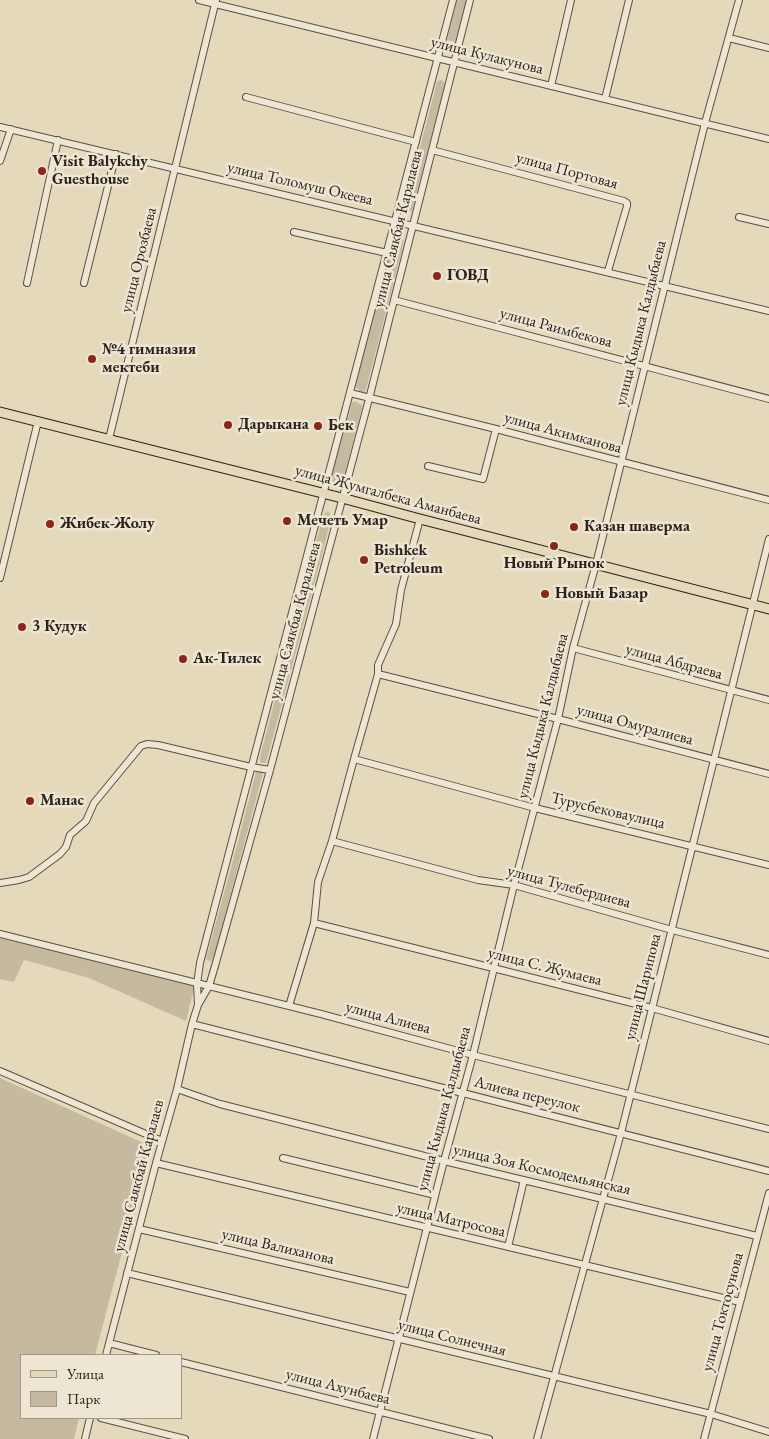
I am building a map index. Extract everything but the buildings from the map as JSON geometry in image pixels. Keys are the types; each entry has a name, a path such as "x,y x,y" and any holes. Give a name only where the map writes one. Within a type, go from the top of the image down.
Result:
{"main road":[{"name":"улица Жумгалбека Аманбаева","path":"0,412 769,608"}],"street":[{"name":"улица Кулакунова","path":"199,0 216,2 769,139"},
{"name":"улица Саякбая Каралаева","path":"197,984 200,963 453,0"},
{"name":"улица Саякбая Каралаева","path":"209,986 270,770 369,399 470,0"},
{"path":"551,86 571,0"},
{"path":"605,99 629,0"},
{"name":"улица Кыдыка Калдыбаева","path":"373,1439 558,719 573,648 596,564 705,123 739,0"},
{"name":"улица Орозбаева","path":"109,439 216,2"},
{"path":"729,38 769,48"},
{"path":"246,97 416,142"},
{"name":"улица Толомуш Океева","path":"0,127 769,311"},
{"path":"0,162 11,129"},
{"path":"27,283 58,140"},
{"name":"улица Портовая","path":"432,150 624,201 627,206 608,271"},
{"path":"84,283 116,154"},
{"path":"739,217 769,224"},
{"path":"294,232 387,253"},
{"name":"улица Раимбекова","path":"394,300 769,399"},
{"name":"улица Акимканова","path":"350,393 769,500"},
{"path":"0,578 38,421"},
{"path":"428,466 482,479 496,429"},
{"path":"289,1006 314,923 318,882 332,841 378,674 378,665 396,624 401,590 420,519"},
{"name":"улица Шарипова","path":"537,1439 621,1133 769,539"},
{"name":"улица Абдраева","path":"573,648 769,700"},
{"name":"улица Омуралиева","path":"378,674 769,774"},
{"path":"0,883 29,877 60,854 66,847 70,835 86,821 94,803 141,746 147,744 158,745 270,770"},
{"name":"Турусбековаулица","path":"354,759 535,808 769,864"},
{"name":"улица Тулебердиева","path":"332,841 469,878 514,885 672,930 769,955"},
{"name":"улица С. Жумаева","path":"314,923 652,1008 769,1041"},
{"name":"улица Алиева","path":"0,934 769,1129"},
{"name":"улица Саякбай Каралаев","path":"197,984 198,1004"},
{"name":"улица Саякбай Каралаев","path":"106,1354 177,1089 192,1024 198,1004 209,986"},
{"name":"Алиева переулок","path":"192,1024 769,1171"},
{"path":"0,1071 162,1140"},
{"name":"улица Зоя Космодемьянская","path":"177,1089 220,1104 444,1161 758,1236"},
{"path":"283,1158 435,1195"},
{"name":"улица Матросова","path":"156,1163 740,1302"},
{"path":"508,1247 524,1180"},
{"name":"улица Токтосунова","path":"704,1439 769,1193"},
{"name":"улица Валиханова","path":"139,1229 410,1292"},
{"name":"улица Солнечная","path":"127,1273 711,1414 769,1432"},
{"path":"109,1343 152,1354"},
{"name":"улица Ахунбаева","path":"182,1362 489,1439"},
{"path":"85,1439 90,1419"},
{"path":"105,1419 184,1439"}],"green space":[{"path":"457,0 467,0 456,42 447,40"},
{"path":"440,80 445,84 412,211 405,212 404,209 437,82"},
{"path":"396,236 404,240 402,250 366,389 364,392 361,392 355,386"},
{"path":"354,401 362,405 362,408 342,484 336,488 330,481"},
{"path":"327,511 330,513 331,518 321,559 266,763 263,763 260,762 260,757 323,516"},
{"path":"258,770 263,772 262,777 214,956 210,961 206,959"},
{"path":"0,938 195,984 186,1021 89,978 24,960 14,982 0,979"},
{"path":"0,1078 150,1146 95,1354 20,1354 20,1419 79,1419 74,1439 0,1439"}],"place":[{"name":"Visit Balykchy Guesthouse","path":"42,171"},
{"name":"ГОВД","path":"437,276"},
{"name":"№4 гимназия мектеби","path":"92,359"},
{"name":"Дарыкана","path":"228,425"},
{"name":"Бек","path":"318,426"},
{"name":"Мечеть Умар","path":"287,521"},
{"name":"Жибек-Жолу","path":"50,524"},
{"name":"Казан шаверма","path":"574,527"},
{"name":"Новый Рынок","path":"554,546"},
{"name":"Bishkek Petroleum","path":"364,560"},
{"name":"Новый Базар","path":"545,594"},
{"name":"3 Кудук","path":"22,627"},
{"name":"Ак-Тилек","path":"183,659"},
{"name":"Манас","path":"30,801"}]}
